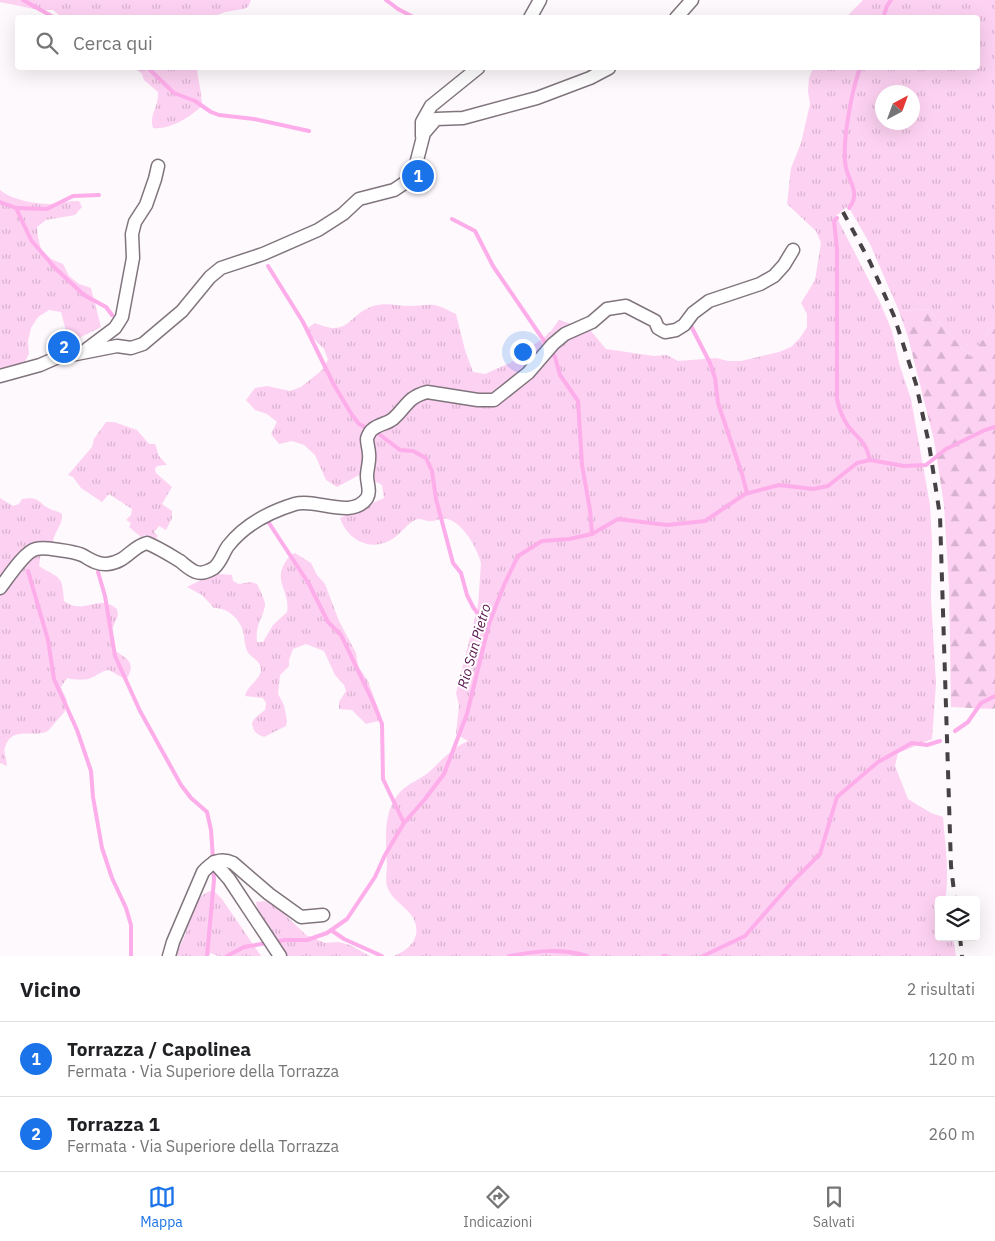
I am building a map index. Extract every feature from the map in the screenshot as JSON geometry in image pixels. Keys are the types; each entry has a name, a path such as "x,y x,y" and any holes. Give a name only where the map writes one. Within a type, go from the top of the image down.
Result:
{"street":[{"path":"532,15 540,0"},
{"path":"679,15 692,0"},
{"path":"422,141 422,122 430,106 475,70"},
{"path":"0,376 40,365 56,358 117,346 131,348 143,344 182,311 210,277 221,268 263,254 318,230 343,214 359,199 394,190 409,180 415,168 424,133 436,119 464,118 537,98 590,78 605,70"},
{"path":"71,355 91,348 115,328 122,317 133,258 132,234 135,222 146,205 158,166"},
{"path":"0,588 25,557 34,549 44,548 73,552 98,564 107,564 120,561 132,553 139,545 147,543 194,571 203,573 214,568 221,560 226,548 238,534 264,516 300,503 316,503 342,509 355,507 366,500 370,492 367,476 370,455 367,440 369,434 376,426 394,419 410,399 419,394 427,392 478,400 494,400 528,373 553,344 565,334 592,322 607,309 626,306 655,321 658,328 665,332 676,330 684,325 693,313 709,301 760,284 774,276 784,265 793,250"},
{"path":"169,956 173,942 203,872 214,862 226,860 233,863 269,894 301,917 323,915"},
{"path":"214,862 228,879 280,956"}],"green space":[{"path":"0,0 251,0 248,7 217,15 59,15 53,10 39,10 0,2"},
{"path":"863,0 995,0 995,323 970,357 928,309 899,311 870,244 848,206 836,216 879,300 892,331 899,363 911,399 930,505 932,543 931,599 936,684 932,739 898,753 895,766 908,799 931,813 943,817 947,880 945,896 935,896 935,941 954,941 956,956 393,956 411,945 416,936 416,926 411,915 393,897 387,886 386,835 388,816 395,799 401,791 429,772 452,751 468,741 456,734 459,705 456,693 478,606 481,563 469,537 459,526 448,519 427,521 417,519 394,538 377,544 369,544 355,538 349,533 340,518 384,498 382,485 361,474 337,487 326,480 315,455 304,445 292,441 279,444 271,434 277,422 267,414 255,410 246,400 255,388 267,386 290,391 301,387 321,371 328,360 324,349 305,330 315,323 326,327 342,327 364,310 383,304 434,305 456,314 473,372 485,374 510,363 542,339 559,320 590,330 606,349 654,356 667,355 678,361 716,358 728,361 741,361 779,352 791,347 807,327 807,314 801,303 815,280 821,243 816,231 787,204 791,168 801,143 810,104 808,91 809,78 812,70 980,70 980,15 848,15"},
{"path":"137,70 197,70 202,106 173,125 153,128 152,118 158,92 144,80 142,74"},
{"path":"0,190 17,199 38,203 51,204 79,201 82,207 75,215 46,220 37,227 38,237 41,249 51,259 63,264 69,276 79,284 91,288 101,327 79,338 67,335 61,312 49,310 38,317 31,328 28,341 29,354 23,365 0,372"},
{"path":"928,309 970,357 995,323 995,708 993,709 951,707 949,586 944,505 934,440 908,337 899,311"},
{"path":"106,422 114,422 137,430 149,444 155,444 159,456 167,465 157,466 155,469 156,473 172,487 162,504 172,511 172,518 166,530 159,526 154,532 158,536 154,540 145,535 141,537 129,527 131,523 126,520 131,515 132,509 109,494 102,502 81,488 73,477 68,475 92,447 94,439"},
{"path":"0,498 13,506 19,504 22,499 33,498 46,507 62,514 53,543 41,552 39,566 59,579 64,601 71,605 85,606 103,603 117,609 118,615 111,632 114,650 126,658 131,668 127,678 121,677 109,670 87,679 67,678 61,687 67,701 63,714 46,732 22,734 12,737 5,749 7,766 0,763"},
{"path":"295,553 311,563 317,575 325,584 339,621 356,653 358,666 368,681 381,716 378,721 366,724 352,710 339,709 339,702 346,691 344,685 335,675 324,651 306,644 293,649 289,666 280,675 278,694 284,705 286,726 264,737 254,730 252,723 265,710 266,703 263,698 245,696 260,674 260,665 247,651 243,631 236,618 224,610 214,608 202,595 187,587 209,576 219,574 232,575 233,581 239,584 251,582 257,584 265,604 258,627 257,642 263,642 273,625 287,612 287,598 281,581 281,575 286,561"},
{"path":"213,890 222,899 261,956 218,956 211,953 208,956 174,956 185,935 195,905 205,893"},
{"path":"265,901 278,908 306,935 325,943 338,942 350,945 370,956 280,956 258,913 256,902"}],"waterway":[{"path":"23,0 50,15"},
{"path":"386,0 409,15"},
{"path":"884,15 891,0"},
{"path":"150,70 174,93 195,101 211,112 309,131"},
{"path":"849,208 854,192 846,168 845,145 851,103 859,70"},
{"path":"16,208 47,209 73,196 99,195"},
{"path":"0,202 16,208 31,240 55,268 84,295 106,307 112,315"},
{"path":"837,218 834,221 837,249 837,399 844,419 864,444 870,460"},
{"path":"452,219 475,231 493,266 555,357 560,375 578,401 582,465 592,534"},
{"path":"268,266 303,322 334,385 352,415 359,424 369,429"},
{"path":"690,324 710,363 715,378 718,403 747,493"},
{"name":"Rio San Pietro","path":"227,956 244,947 285,940 307,940 327,933 347,919 375,877 385,855 404,823 444,774 467,714 489,624 504,585 518,556 542,541 569,539 592,534 618,519 667,525 705,521 745,494 779,485 813,489 828,486 857,463 870,460 904,466 926,465 946,449 995,427"},
{"path":"375,431 400,450 413,451 426,458 432,471 436,499 453,563 461,573 467,595 473,607 481,618 489,624"},
{"path":"269,523 309,584 328,622 341,635 373,702 382,724 383,779 404,823"},
{"path":"28,571 48,640 54,679 77,730 91,771 93,797 102,848 131,925 131,956"},
{"path":"98,572 105,596 115,656 140,711 181,785 191,798 207,812 211,830 213,859"},
{"path":"955,731 968,722 981,703 995,696"},
{"path":"703,956 745,936 794,880 820,854 837,797 878,762 912,743 927,745 940,741"},
{"path":"207,956 214,880 213,866"},
{"path":"331,930 344,939 382,956"},
{"path":"509,956 548,951 577,953 587,956"}],"railway":[{"path":"843,212 870,262 894,316 916,384 929,444 940,516 951,866 955,896"},
{"path":"960,941 962,956"}],"place":[{"name":"Torrazza / Capolinea","path":"418,176"},
{"name":"Torrazza 1","path":"64,347"}]}
